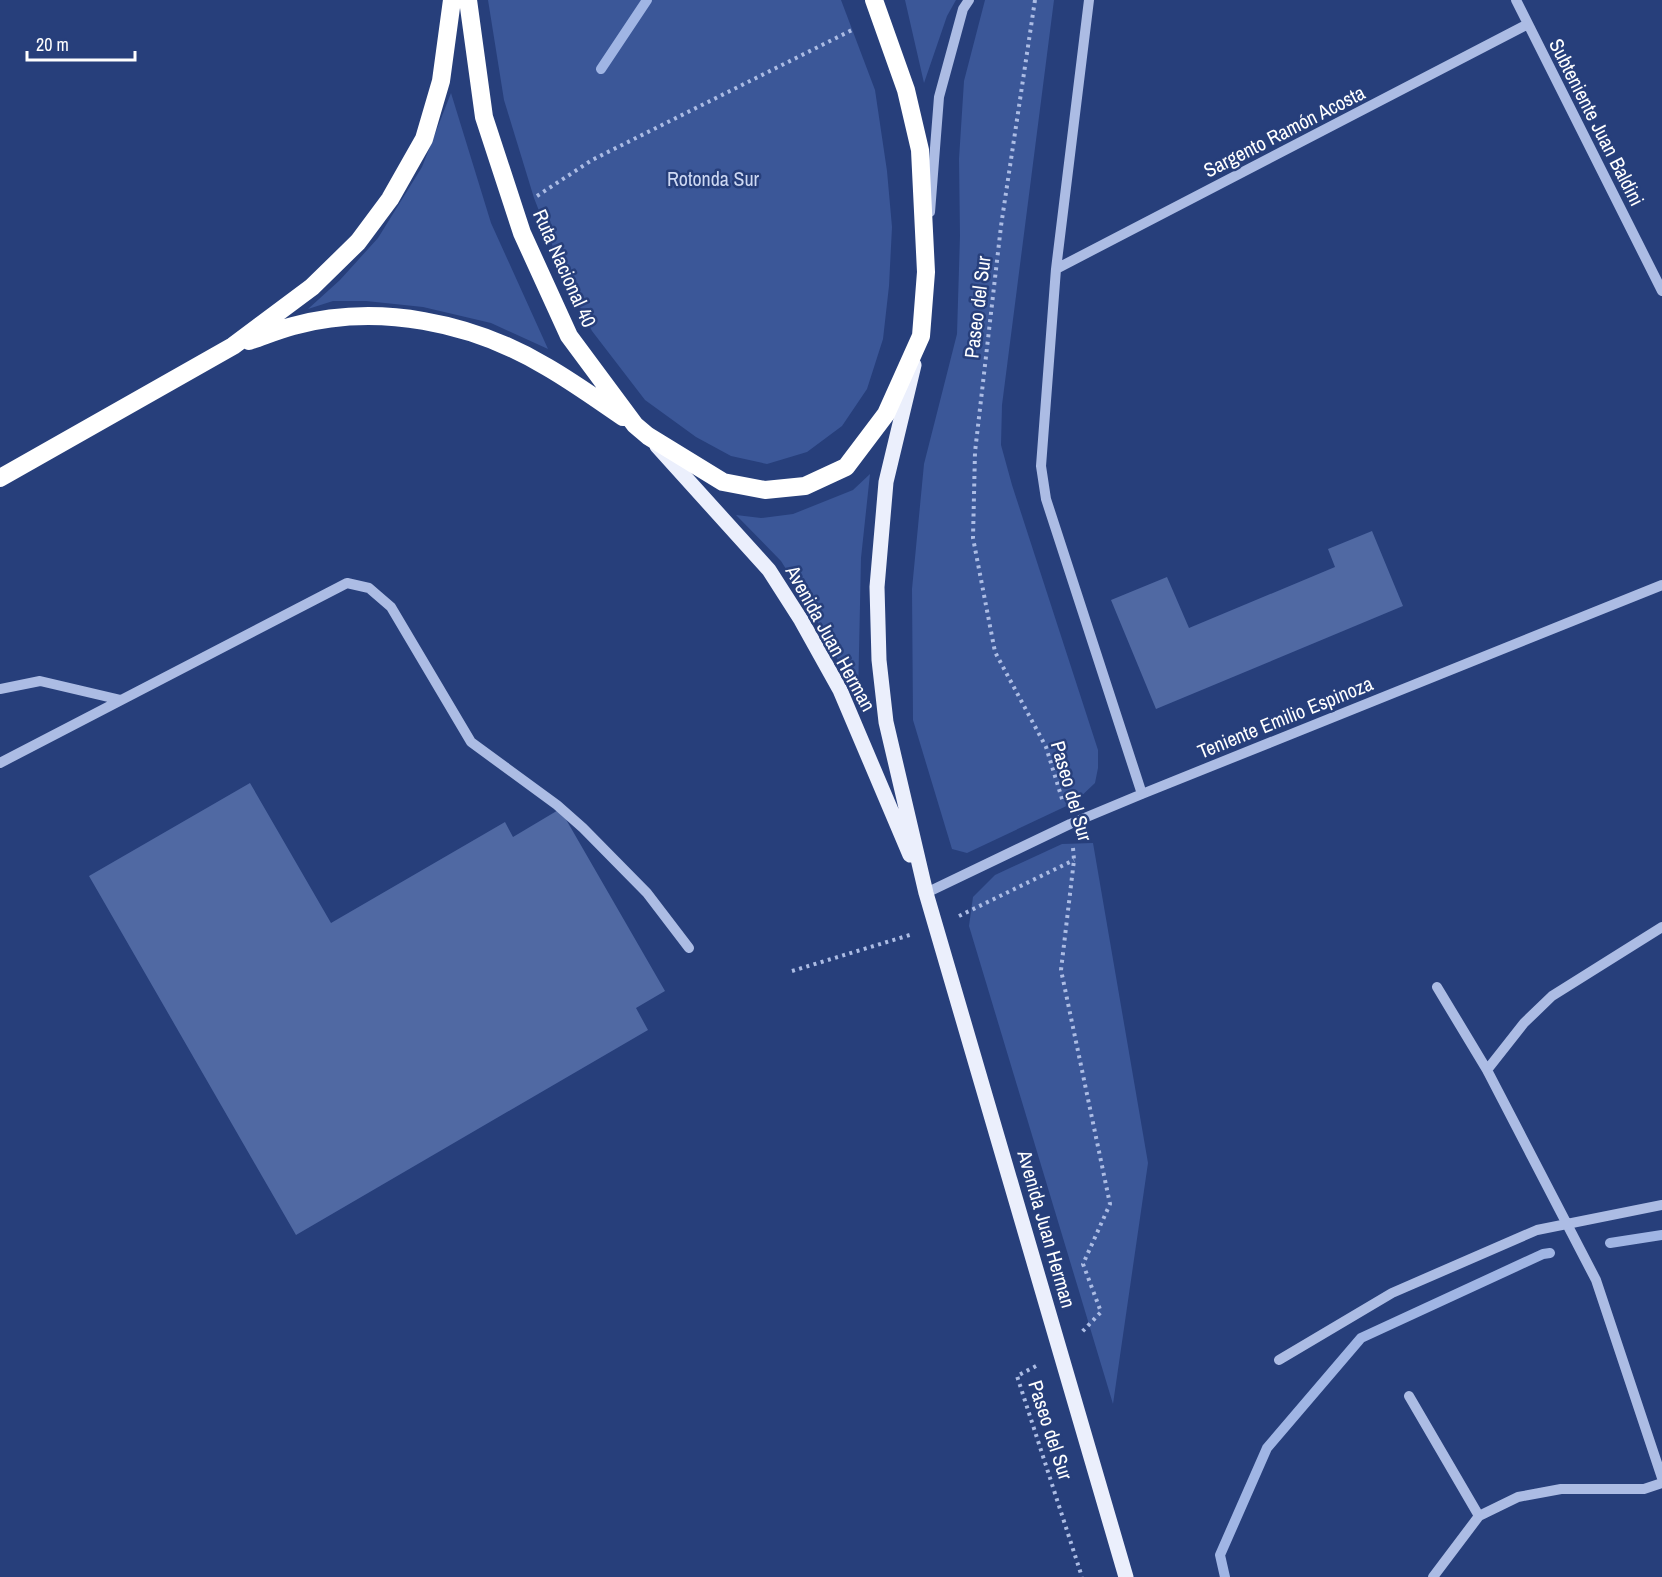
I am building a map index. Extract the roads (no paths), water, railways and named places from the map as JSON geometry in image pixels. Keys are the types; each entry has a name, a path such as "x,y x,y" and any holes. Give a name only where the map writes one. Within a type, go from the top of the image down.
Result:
{"highway":[{"path":"0,478 233,346 312,287 358,242 390,199 424,139 441,81 452,0"},
{"name":"Ruta Nacional 40","path":"468,0 484,117 522,233 569,336 641,430 723,482 765,490 805,486 846,466 886,414 921,336 926,272 920,150 906,90 874,0"},
{"path":"233,346 293,326 341,318 400,316 476,333 546,366 641,430"}],"main road":[{"name":"Avenida Juan Herman","path":"921,336 886,482 877,587 879,660 886,722 926,893 1126,1577"},
{"name":"Avenida Juan Herman","path":"641,430 769,570 801,620 840,690 926,893"}],"street":[{"path":"926,272 939,98 963,9 969,0"},
{"path":"1089,0 1056,269 1041,465 1046,498 1142,794"},
{"name":"Subteniente Juan Baldini","path":"1516,0 1662,291"},
{"name":"Sargento Ramón Acosta","path":"1056,269 1528,24"},
{"path":"0,763 347,583 369,588 391,607 471,742 557,805 583,828 647,893 689,948"},
{"name":"Teniente Emilio Espinoza","path":"926,893 1070,825 1142,794 1662,585"},
{"path":"0,689 40,681 121,700"},
{"path":"1486,1070 1524,1023 1552,996 1662,927"},
{"path":"1433,1577 1479,1516 1518,1497 1561,1489 1644,1489 1662,1480 1596,1280 1486,1070 1437,987"},
{"path":"1279,1360 1392,1293 1537,1230 1662,1205"},
{"path":"1409,1396 1479,1516"}],"waterway":[{"path":"601,69 647,0"},
{"path":"1610,1243 1662,1235"},
{"path":"1225,1577 1220,1555 1267,1448 1361,1338 1543,1254 1550,1253"}],"park label":[{"name":"Rotonda Sur","path":"713,178"}]}
